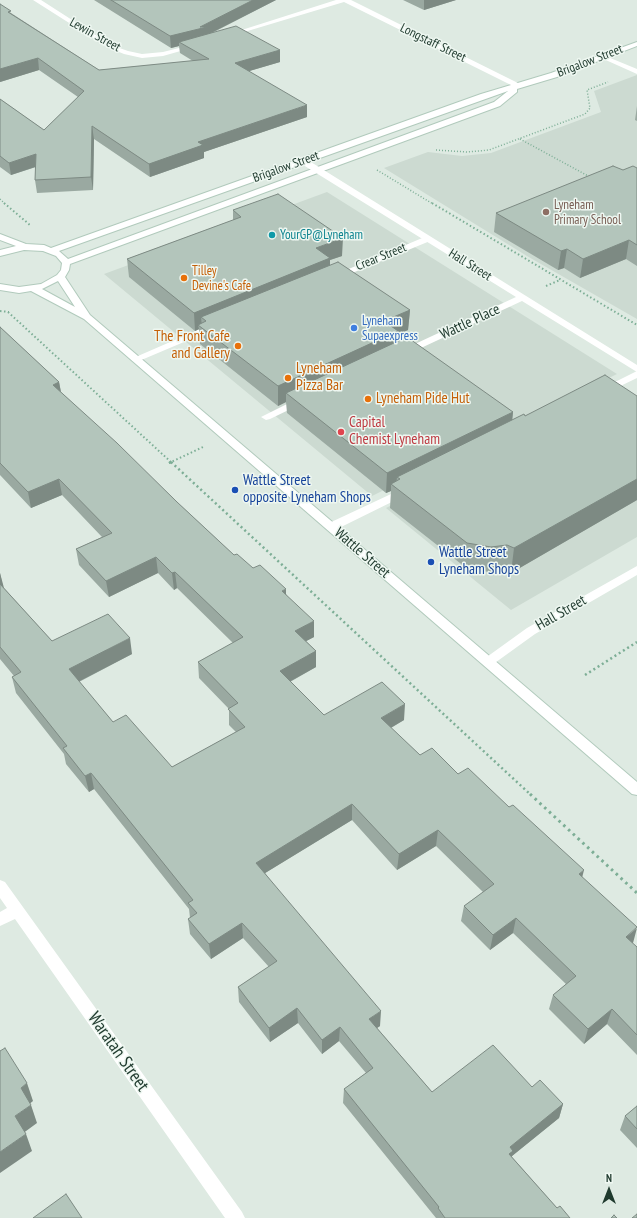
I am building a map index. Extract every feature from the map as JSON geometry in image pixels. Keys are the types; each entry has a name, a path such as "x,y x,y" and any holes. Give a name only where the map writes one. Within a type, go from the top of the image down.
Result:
{"street":[{"name":"Lewin Street","path":"36,0 109,46 126,53 142,56 163,54 205,43"},
{"path":"220,38 343,0"},
{"name":"Longstaff Street","path":"346,0 520,86"},
{"name":"Brigalow Street","path":"53,250 477,99 554,75 601,56 637,44"},
{"path":"601,56 636,72"},
{"name":"Brigalow Street","path":"66,263 496,104 520,86"},
{"name":"Hall Street","path":"303,161 637,369"},
{"path":"0,237 24,247"},
{"name":"Crear Street","path":"328,279 427,239"},
{"path":"0,253 24,247 44,248 53,250 59,254 66,263 65,270 60,277 53,282 33,288 19,290 0,287"},
{"name":"Wattle Street","path":"60,277 87,317"},
{"name":"Wattle Street","path":"33,288 87,317 637,790"},
{"name":"Wattle Place","path":"393,358 522,298"},
{"path":"136,359 226,322"},
{"path":"594,396 637,374"},
{"path":"266,417 308,397"},
{"path":"331,527 418,484"},
{"name":"Hall Street","path":"488,662 531,631 637,570"},
{"name":"Waratah Street","path":"0,886 236,1218"},
{"path":"0,920 17,910"}],"path":[{"path":"432,150 467,152 489,150 520,139 585,114 590,108 587,90 636,72"},
{"path":"520,139 591,178"},
{"path":"375,169 637,325"},
{"path":"0,199 32,227"},
{"path":"0,312 8,312 637,893"},
{"path":"585,675 637,642"}],"shaded area":[{"name":"Lyneham Primary School","path":"637,75 637,319 527,256 384,168 428,152 462,156 491,153 601,112 594,91"},
{"path":"327,192 617,374 372,496 104,274"},
{"path":"609,393 637,411 637,537 511,610 386,508"}],"building":[{"path":"111,0 253,0 200,27 207,27 170,36"},
{"path":"0,4 11,11 8,12 99,70 209,59 179,42 236,26 280,50 235,63 307,105 198,142 203,145 149,164 92,126 91,177 35,180 36,154 9,163 0,156 0,99 44,130 84,91 38,58 0,69"},
{"path":"613,166 623,170 633,166 637,168 637,245 629,240 583,259 567,249 561,251 496,213"},
{"path":"278,194 343,238 316,248 330,258 194,313 127,259 241,217 233,210"},
{"path":"338,262 410,310 384,321 398,331 278,386 198,325 206,321 201,317"},
{"path":"0,327 59,382 53,385 117,443 177,502 234,555 237,554 253,568 260,565 286,589 282,591 314,621 295,631 316,651 280,671 324,715 382,682 405,704 381,718 420,755 432,748 458,774 468,768 509,807 513,805 584,870 579,874 637,927 626,937 637,947 637,1035 612,1009 588,1029 553,995 576,976 516,918 493,935 464,906 494,884 438,830 399,854 352,804 256,863 381,1011 369,1019 432,1092 493,1045 532,1087 540,1080 563,1104 510,1147 513,1151 509,1154 557,1208 560,1206 570,1218 445,1218 438,1208 439,1207 344,1089 373,1068 340,1027 322,1040 297,1008 269,1028 238,987 277,961 242,923 209,944 188,919 197,913 188,903 193,900 91,773 85,776 63,748 67,746 12,677 21,672 0,647 0,584 52,641 108,614 130,638 69,669 113,722 126,715 172,767 245,727 228,709 238,703 198,662 243,637 175,572 172,573 156,557 106,581 76,549 112,533 59,479 28,492 0,463"},
{"path":"407,337 513,412 387,473 286,393"},
{"path":"605,375 637,396 637,479 514,548 507,545 491,547 467,543 391,484 400,479 397,477 524,414 525,416"},
{"path":"5,1048 27,1083 21,1088 31,1105 15,1116 26,1134 0,1152 0,1051"},
{"path":"637,1106 637,1129 625,1116"},
{"path":"66,1194 82,1218 33,1218"}],"place":[{"name":"Lyneham Primary School","path":"546,212"},
{"name":"YourGP@Lyneham","path":"272,235"},
{"name":"Tilley Devine's Cafe","path":"184,278"},
{"name":"Lyneham Supaexpress","path":"354,328"},
{"name":"The Front Cafe and Gallery","path":"238,346"},
{"name":"Lyneham Pizza Bar","path":"288,378"},
{"name":"Lyneham Pide Hut","path":"368,399"},
{"name":"Capital Chemist Lyneham","path":"341,432"},
{"name":"Wattle Street opposite Lyneham Shops","path":"235,490"},
{"name":"Wattle Street Lyneham Shops","path":"431,562"}]}
